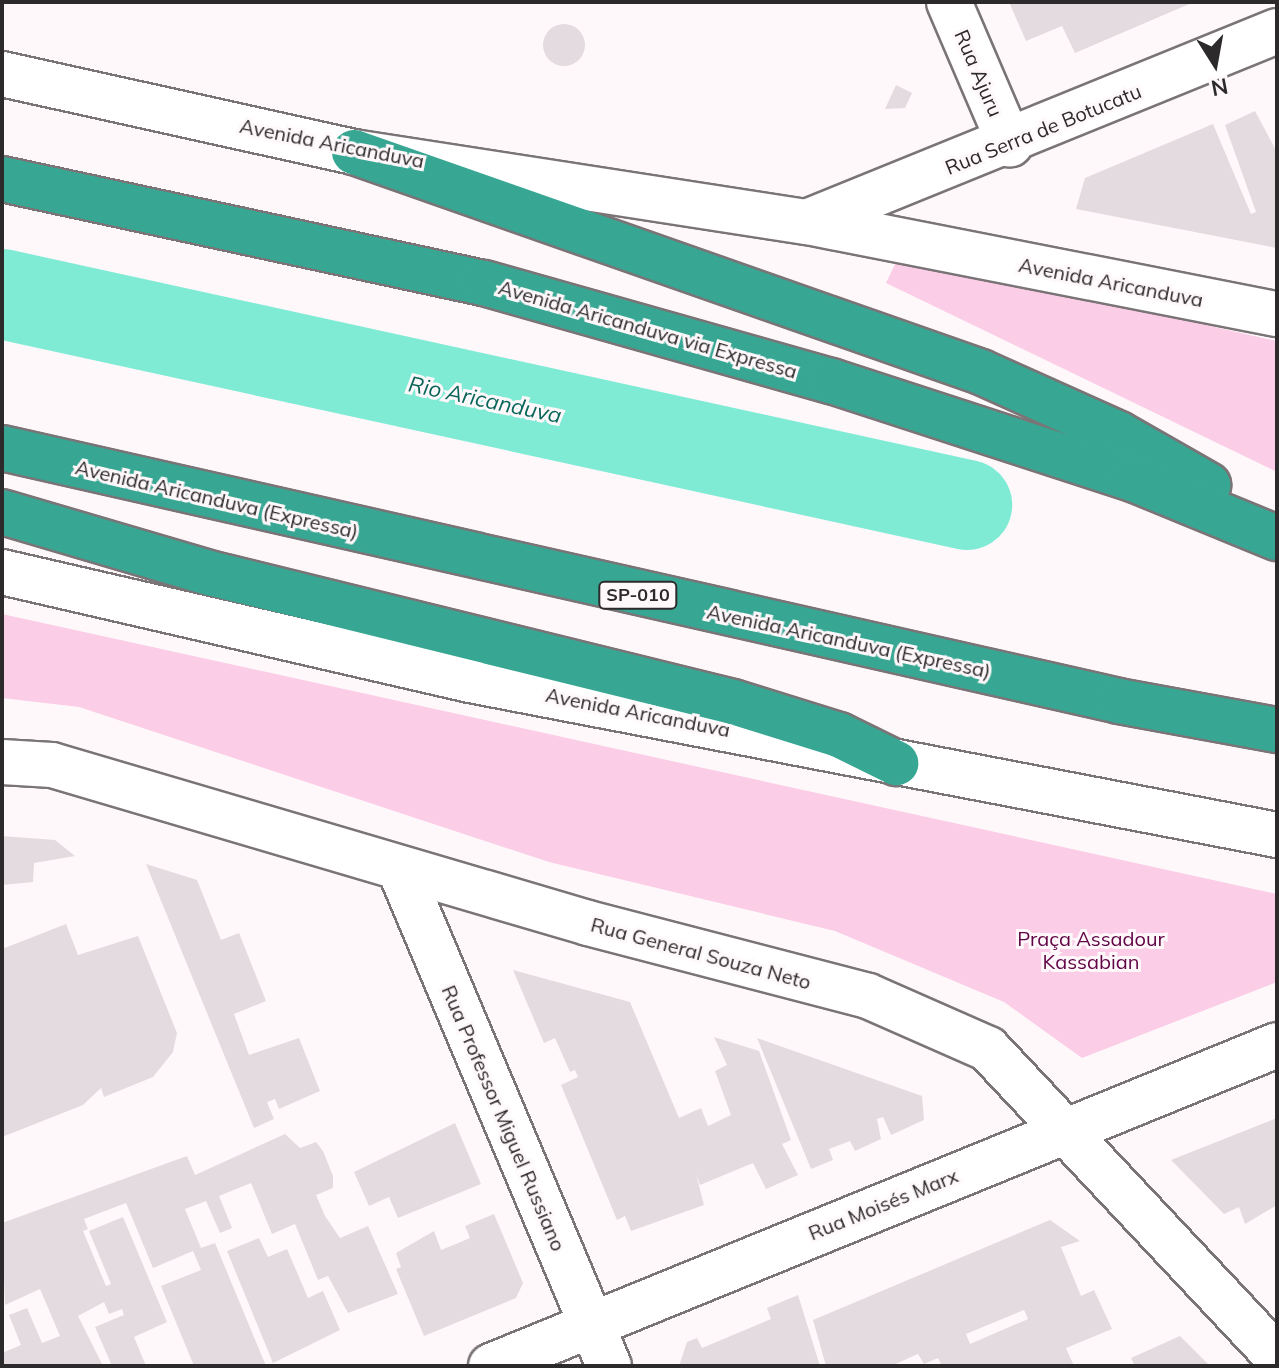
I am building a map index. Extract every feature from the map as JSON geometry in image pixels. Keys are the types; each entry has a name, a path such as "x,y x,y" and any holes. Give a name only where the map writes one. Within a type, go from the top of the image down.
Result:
{"highway":[{"path":"354,152 981,372 1119,434 1277,530"},
{"name":"Avenida Aricanduva via Expressa","path":"2,179 514,292 846,386 1133,479 1277,538"},
{"name":"Avenida Aricanduva (Expressa)","path":"2,448 1119,701 1277,730"},
{"path":"2,512 213,574 733,702 839,735 896,763"}],"street":[{"name":"Rua Ajuru","path":"949,2 1010,144"},
{"name":"Rua Serra de Botucatu","path":"807,222 1010,144 1277,31"},
{"name":"Avenida Aricanduva","path":"2,74 354,152 807,222 1277,314"},
{"name":"Avenida Aricanduva","path":"2,572 470,680 1277,835"},
{"name":"Rua General Souza Neto","path":"2,762 52,765 400,870 868,996 988,1049 1069,1129 1277,1357"},
{"name":"Rua Professor Miguel Russiano","path":"400,870 609,1366"},
{"name":"Rua Moisés Marx","path":"491,1366 590,1322 1277,1045"}],"green space":[{"path":"899,256 1277,341 1277,472 886,283"},
{"name":"Praça Assadour Kassabian","path":"2,614 1277,894 1277,982 1082,1058 1004,1002 835,931 549,862 79,707 2,698"}],"building":[{"path":"1009,2 1194,2 1075,53 1062,26 1026,41"},
{"path":"564,24 579,30 585,45 579,60 564,66 549,60 543,45 549,30"},
{"path":"896,85 912,93 905,108 885,109"},
{"path":"1255,111 1277,152 1277,248 1076,209 1085,178 1213,124 1251,214 1256,212 1225,125"},
{"path":"2,836 55,840 75,856 34,863 33,882 2,885"},
{"path":"146,864 197,880 221,940 239,933 266,1001 234,1014 249,1055 299,1038 320,1091 279,1109 275,1099 267,1102 274,1119 254,1128"},
{"path":"66,924 78,955 138,936 177,1033 173,1052 153,1077 104,1097 101,1088 83,1105 2,1137 2,949"},
{"path":"513,970 630,1002 679,1118 701,1108 708,1126 731,1115 715,1071 727,1065 714,1037 759,1051 791,1140 782,1144 798,1175 766,1189 753,1163 700,1185 696,1174 704,1205 631,1231 625,1216 617,1220 561,1085 578,1077 575,1070 570,1072 555,1038 544,1043"},
{"path":"757,1038 922,1096 924,1120 891,1135 883,1117 877,1119 881,1139 855,1151 850,1141 829,1149 833,1160 811,1169"},
{"path":"1277,1118 1277,1205 1245,1224 1239,1207 1224,1214 1171,1160"},
{"path":"455,1123 481,1184 398,1218 389,1197 369,1206 354,1172"},
{"path":"285,1134 300,1148 316,1142 323,1151 333,1176 333,1188 316,1195 325,1216 340,1238 368,1226 398,1294 348,1313 328,1276 318,1280 295,1224 272,1234 251,1183 219,1196 232,1228 220,1233 206,1201 185,1209 201,1248 215,1243 266,1366 194,1366 161,1286 201,1270 193,1251 153,1268 126,1203 84,1219 88,1229 83,1231 106,1286 111,1284 89,1231 123,1217 167,1322 134,1337 146,1366 112,1366 95,1327 124,1315 122,1309 109,1314 104,1302 78,1316 103,1366 2,1366 2,1353 21,1345 9,1315 27,1308 42,1343 60,1336 40,1289 5,1305 2,1223 187,1156 195,1175"},
{"path":"494,1214 523,1283 516,1298 424,1336 396,1269 401,1267 396,1253 434,1231 441,1250 470,1238 465,1226"},
{"path":"1050,1220 1080,1241 1061,1247 1081,1296 1094,1290 1112,1329 1066,1348 1074,1366 942,1366 938,1358 924,1364 918,1354 891,1366 826,1366 813,1320","holes":["1024,1310 1028,1319 970,1344 966,1334"]},
{"path":"259,1238 268,1257 287,1249 308,1298 323,1291 340,1330 273,1363 227,1251"},
{"path":"798,1295 820,1366 679,1366 687,1342 697,1338 702,1348 771,1319 767,1308"},
{"path":"1180,1336 1210,1366 1135,1366 1131,1358"}],"waterway":[{"name":"Rio Aricanduva","path":"2,294 967,505"}]}
